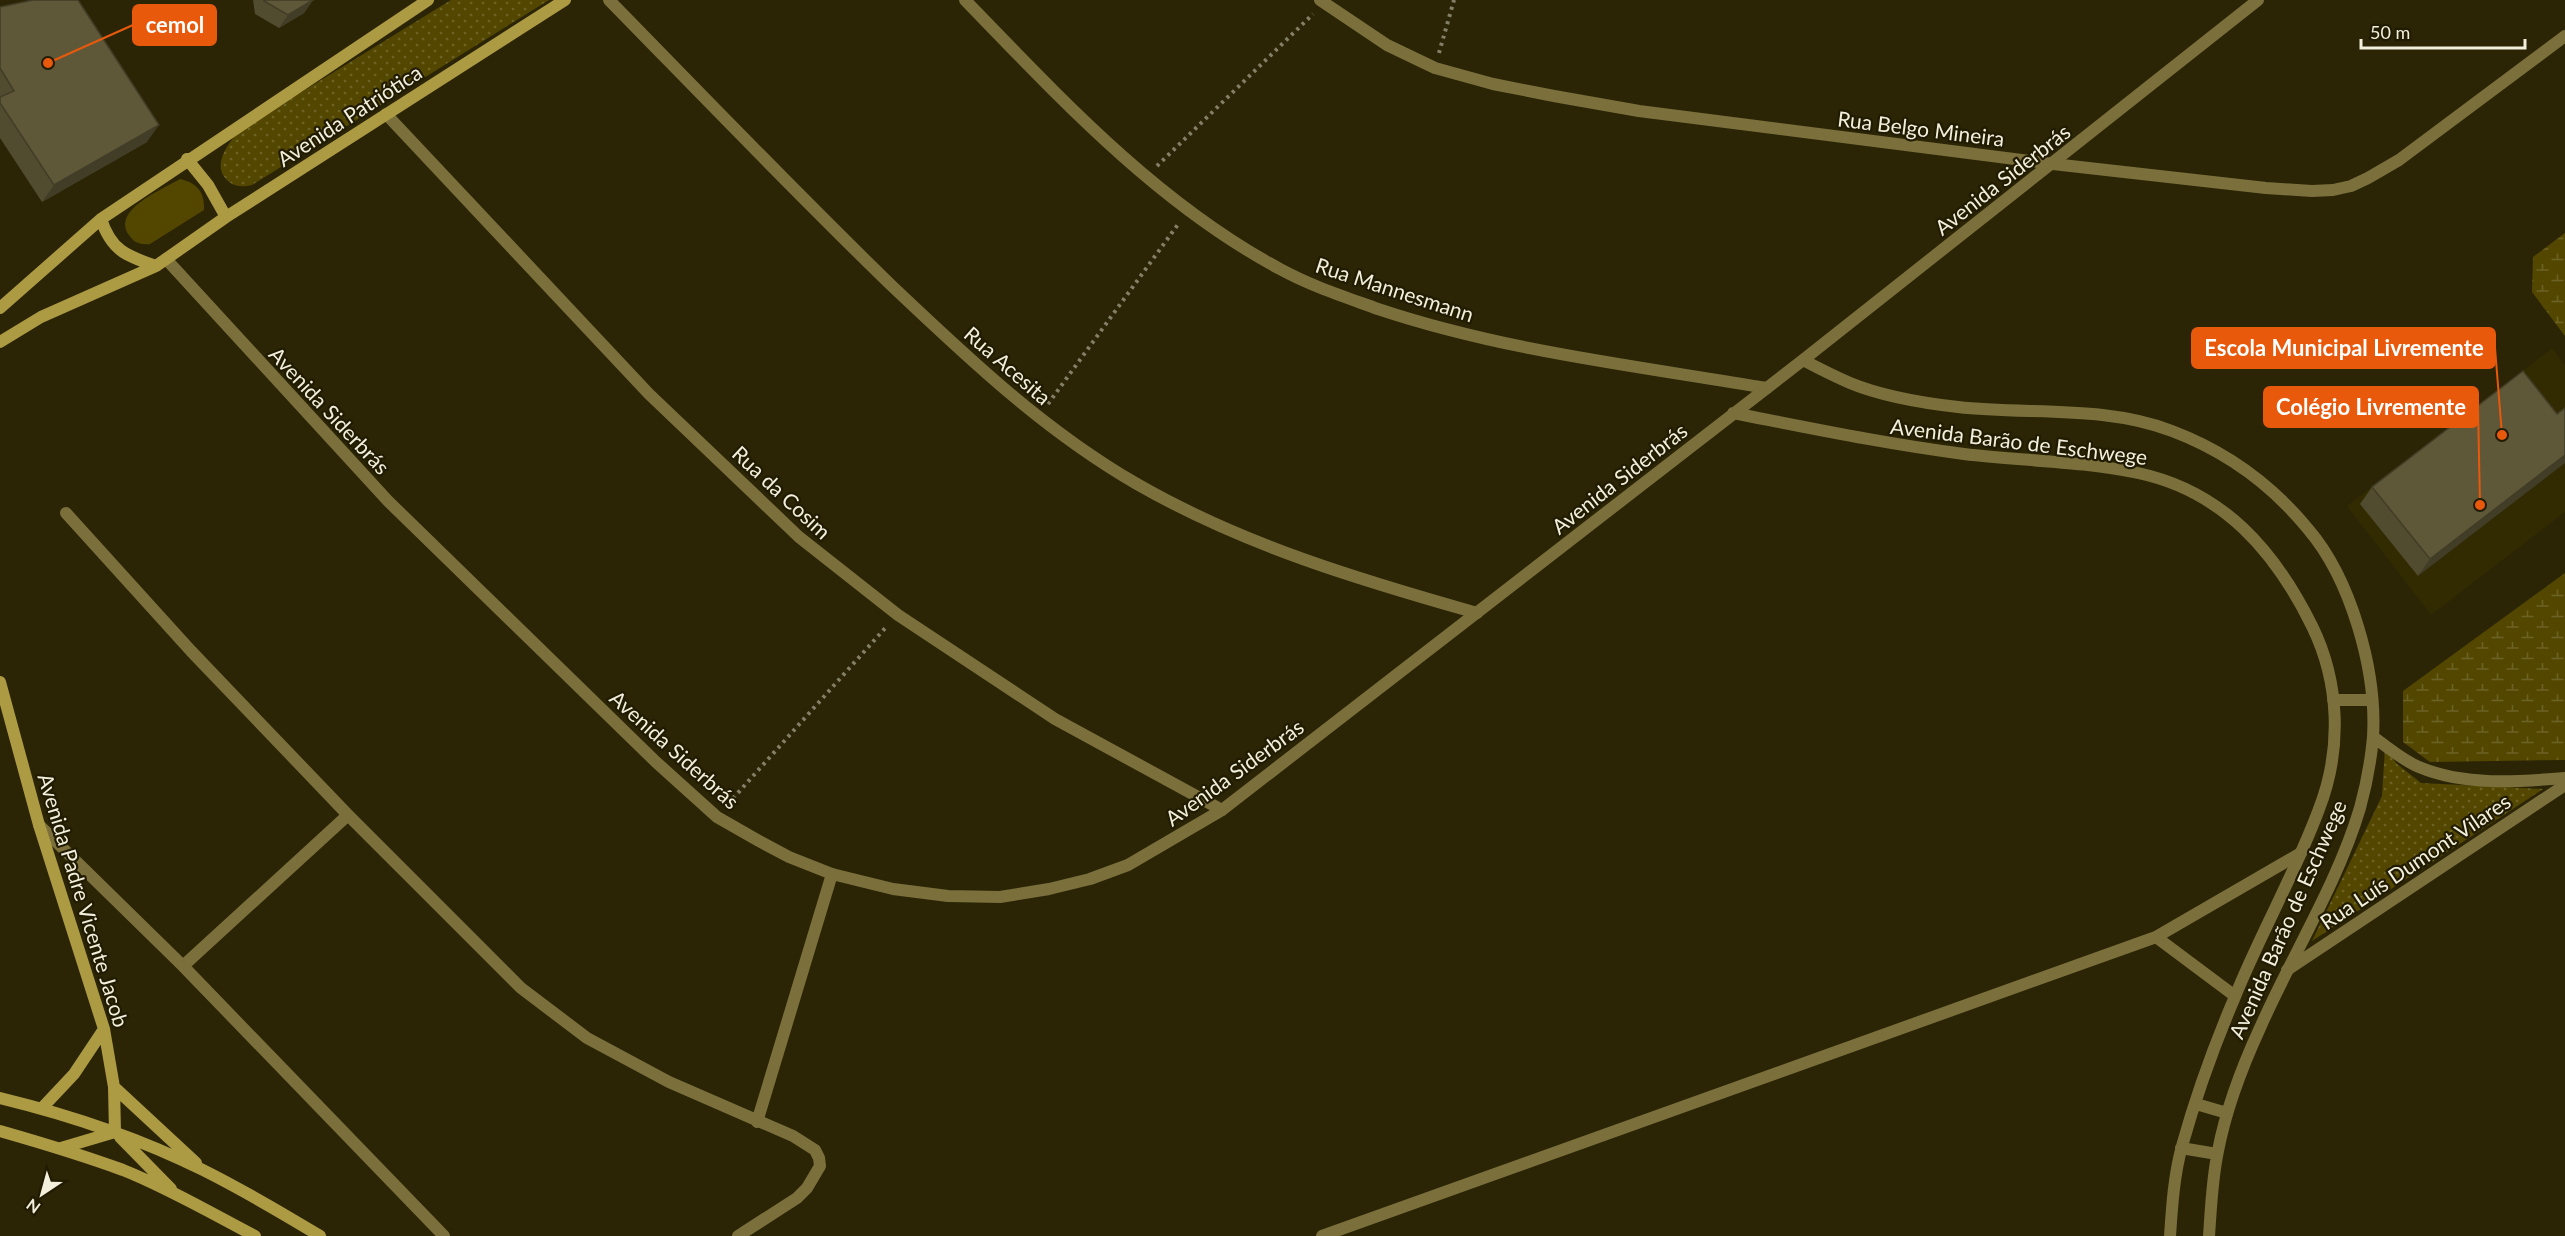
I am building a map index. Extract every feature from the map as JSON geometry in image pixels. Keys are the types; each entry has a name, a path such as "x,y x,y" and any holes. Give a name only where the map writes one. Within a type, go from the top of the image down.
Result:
{"main road":[{"path":"0,308 101,219 187,159 428,0"},
{"name":"Avenida Patriótica","path":"0,342 40,317 160,263 226,217 565,0"},
{"path":"187,159 208,185 226,217"},
{"path":"101,219 105,233 116,248 130,257 160,263"},
{"name":"Avenida Padre Vicente Jacob","path":"0,682 39,825 104,1029 114,1087 115,1132"},
{"path":"42,1108 74,1074 104,1029"},
{"path":"114,1087 203,1170"},
{"path":"0,1098 42,1108 115,1132 203,1170 320,1236"},
{"path":"0,1131 61,1148 124,1171 177,1195 255,1236"},
{"path":"61,1148 115,1132"},
{"path":"115,1132 177,1195"}],"street":[{"name":"Rua Acesita","path":"609,0 834,230 968,359 1038,417 1093,457 1139,485 1256,542 1387,587 1477,613"},
{"name":"Rua Mannesmann","path":"965,0 1044,82 1145,177 1238,245 1281,270 1333,293 1406,318 1493,341 1767,388"},
{"name":"Avenida Siderbrás","path":"160,263 388,501 601,709 717,817 789,857 832,874 893,889 948,896 1000,897 1090,879 1128,865 1222,810 1803,360 2258,0"},
{"name":"Rua Belgo Mineira","path":"1322,2 1388,45 1435,68 1493,84 1639,111 2053,164 2312,191 2351,186 2399,160 2565,36"},
{"name":"Rua da Cosim","path":"386,114 649,394 799,537 898,615 1055,719 1222,810"},
{"name":"Avenida Barão de Eschwege","path":"1803,360 1850,383 1896,397 1958,407 2084,414 2129,419 2168,429 2226,457 2274,492 2310,530 2334,567 2365,650 2372,700 2373,737 2366,783 2348,841 2259,1030 2227,1113 2217,1154 2209,1236"},
{"name":"Avenida Barão de Eschwege","path":"1733,413 1877,442 2141,473 2188,490 2222,510 2259,543 2295,593 2318,639 2331,678 2334,757 2329,780 2301,853 2235,996 2196,1104 2181,1148 2173,1196 2170,1236"},
{"path":"66,513 191,651 348,815 521,988 587,1038 669,1082 808,1144 817,1154 820,1166 813,1180 797,1198 738,1236"},
{"path":"2333,700 2372,700"},
{"path":"2373,737 2405,760 2447,776 2500,781 2565,778"},
{"name":"Rua Luís Dumont Vilares","path":"2287,970 2565,785"},
{"path":"183,966 348,815"},
{"path":"39,825 183,966 444,1236"},
{"path":"1322,1236 2156,937 2301,853"},
{"path":"757,1122 832,874"},
{"path":"2156,937 2235,996"},
{"path":"2196,1104 2227,1113"},
{"path":"2181,1148 2217,1154"}],"path":[{"path":"1435,68 1455,0"},
{"path":"1145,177 1322,2"},
{"path":"1038,417 1189,210"},
{"path":"717,817 898,615"}],"shaded area":[{"path":"2552,348 2565,365 2565,512 2431,615 2347,506"}],"green space":[{"path":"451,0 549,0 252,185 234,185 224,176 221,169 223,156 238,131"},
{"path":"180,179 199,189 203,198 204,210 150,244 135,242 125,226 127,217 141,201"},
{"path":"2565,233 2565,336 2532,292 2533,257"},
{"path":"2565,573 2565,760 2430,762 2403,742 2403,691"},
{"path":"2385,748 2397,764 2421,783 2543,789 2312,941 2382,796"}],"building":[{"path":"33,0 78,0 159,125 54,185 0,103 0,97 14,91 0,68 0,7"},
{"path":"264,0 313,0 288,15"},
{"path":"2523,371 2557,414 2565,408 2565,455 2430,559 2372,487"}],"place":[{"name":"cemol","path":"48,63"},
{"name":"Escola Municipal Livremente","path":"2502,435"},
{"name":"Colégio Livremente","path":"2480,505"}]}
